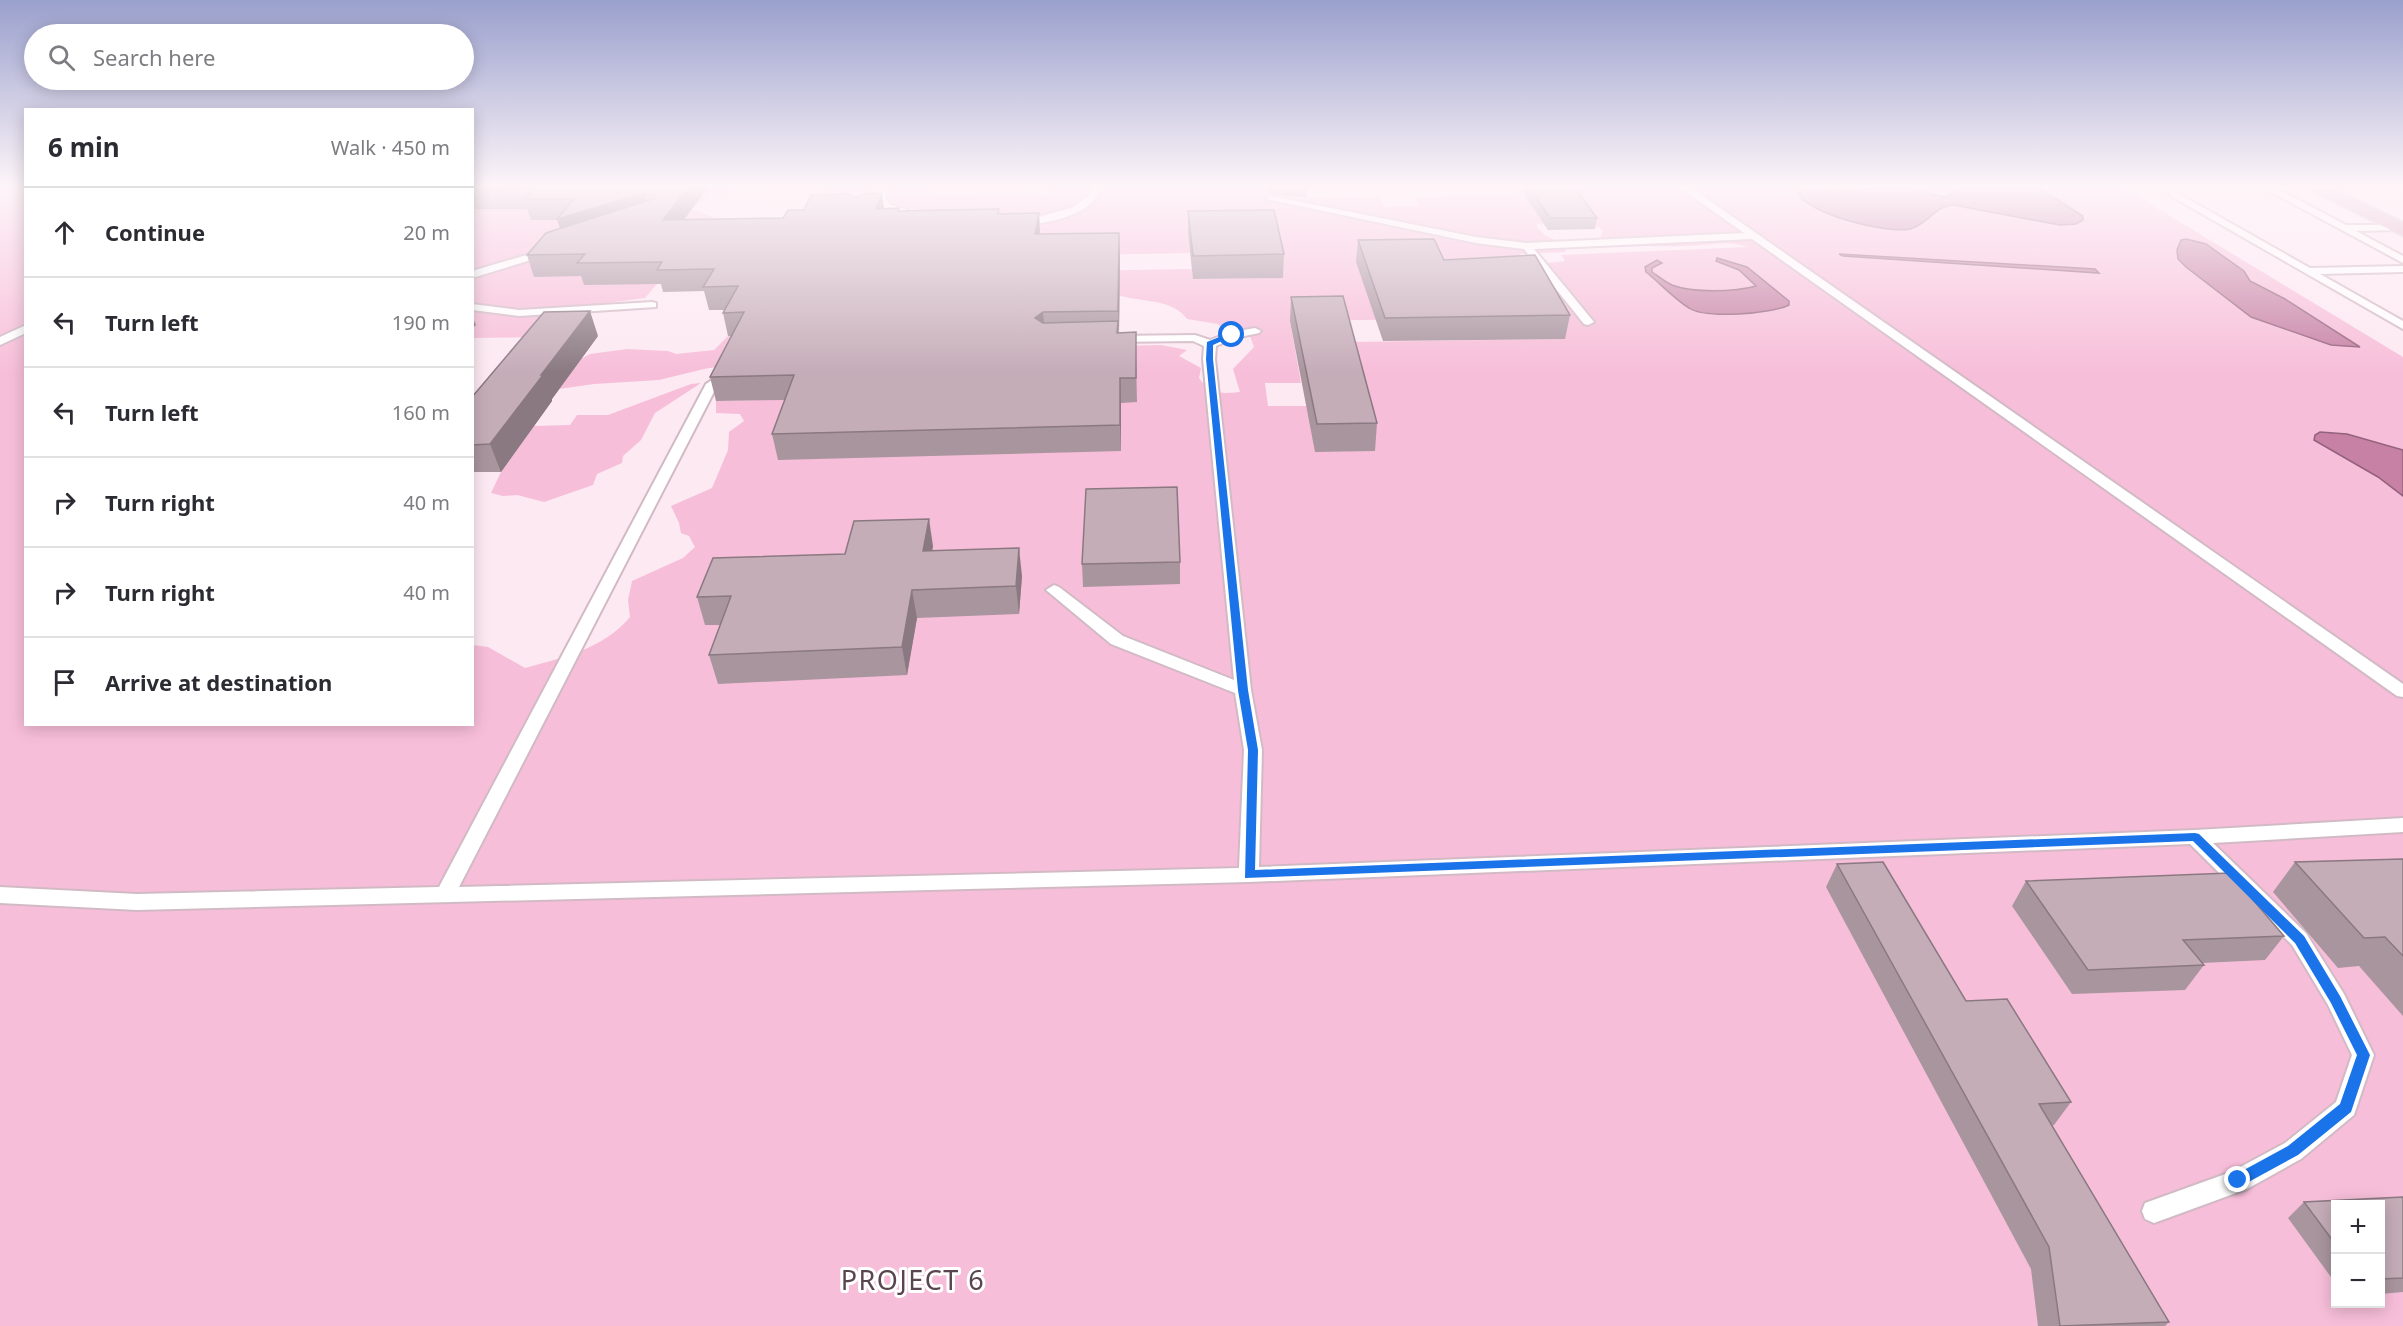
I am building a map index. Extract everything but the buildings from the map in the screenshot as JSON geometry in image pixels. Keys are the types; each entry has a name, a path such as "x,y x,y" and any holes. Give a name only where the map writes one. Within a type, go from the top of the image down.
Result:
{"lane":[{"path":"474,274 557,249"},
{"path":"1529,249 1588,322"},
{"path":"1772,249 2403,692"},
{"path":"2268,249 2403,326"},
{"path":"2382,249 2403,260"},
{"path":"2307,271 2403,269"},
{"path":"474,307 519,313 652,305"},
{"path":"0,342 24,329"},
{"path":"1103,339 1195,338 1210,344 1232,335 1255,331"},
{"path":"1210,344 1209,359 1243,690 1253,750 1249,875"},
{"path":"444,896 712,384"},
{"path":"1054,590 1117,640 1243,690"},
{"path":"0,895 137,902 1249,875 2195,837 2403,825"},
{"path":"2154,1211 2238,1180 2293,1151 2346,1108 2363,1055 2336,1000 2299,939 2195,837"}],"shaded area":[{"path":"0,249 24,249 24,726 474,726 474,645 488,647 525,668 582,650 608,637 630,617 628,600 632,581 683,558 695,547 689,536 681,533 671,506 712,488 728,450 729,432 744,421 740,414 716,413 716,401 921,397 1121,450 1121,425 1112,346 1161,345 1187,350 1179,356 1201,368 1199,378 1207,387 1217,392 1240,392 1233,369 1254,347 1250,336 1223,329 1218,324 1187,319 1174,308 1157,302 1115,294 1074,271 1192,269 1194,279 1283,277 1221,249 1565,249 1565,252 1520,254 1519,257 1536,262 1553,262 1565,261 1561,255 1704,249 2224,249 2403,357 2403,1326 0,1326","holes":["1427,319 1565,339 1347,342 1307,406 1268,406 1265,383 1301,383 1290,321"]},
{"path":"474,249 664,249 569,276 591,276 657,284 645,298 569,308 537,337 474,338"},
{"path":"1037,249 1190,249 1190,253 1037,256"},
{"path":"2213,249 2244,271 2250,281 2285,299 2360,347 2331,345 2251,317 2186,267 2178,259 2177,250"},
{"path":"1839,254 2095,269 2099,273 1843,256"},
{"path":"1717,258 1747,267 1789,301 1789,305 1768,311 1739,314 1697,311 1672,295 1646,272 1645,267 1657,260 1662,263 1652,268 1652,272 1664,281 1680,288 1725,290 1756,286 1739,270 1716,261"},
{"path":"918,332 704,369 659,380 594,384 559,389 581,359 590,354 627,349 668,351 676,354 714,350 728,336"},
{"path":"701,383 655,413 641,440 623,456 622,463 597,474 593,485 544,502 517,495 503,496 491,493 501,472 534,426 570,425 577,415 608,415 691,384"},
{"path":"2320,432 2347,434 2403,450 2403,496 2378,477 2314,440 2315,435"}],"district":[{"name":"PROJECT 6","path":"913,1281"}],"route":[{"path":"1232,335 1210,344 1209,359 1243,690 1253,750 1249,875 2195,837 2299,939 2336,1000 2363,1055 2346,1108 2293,1151 2238,1180"}]}
